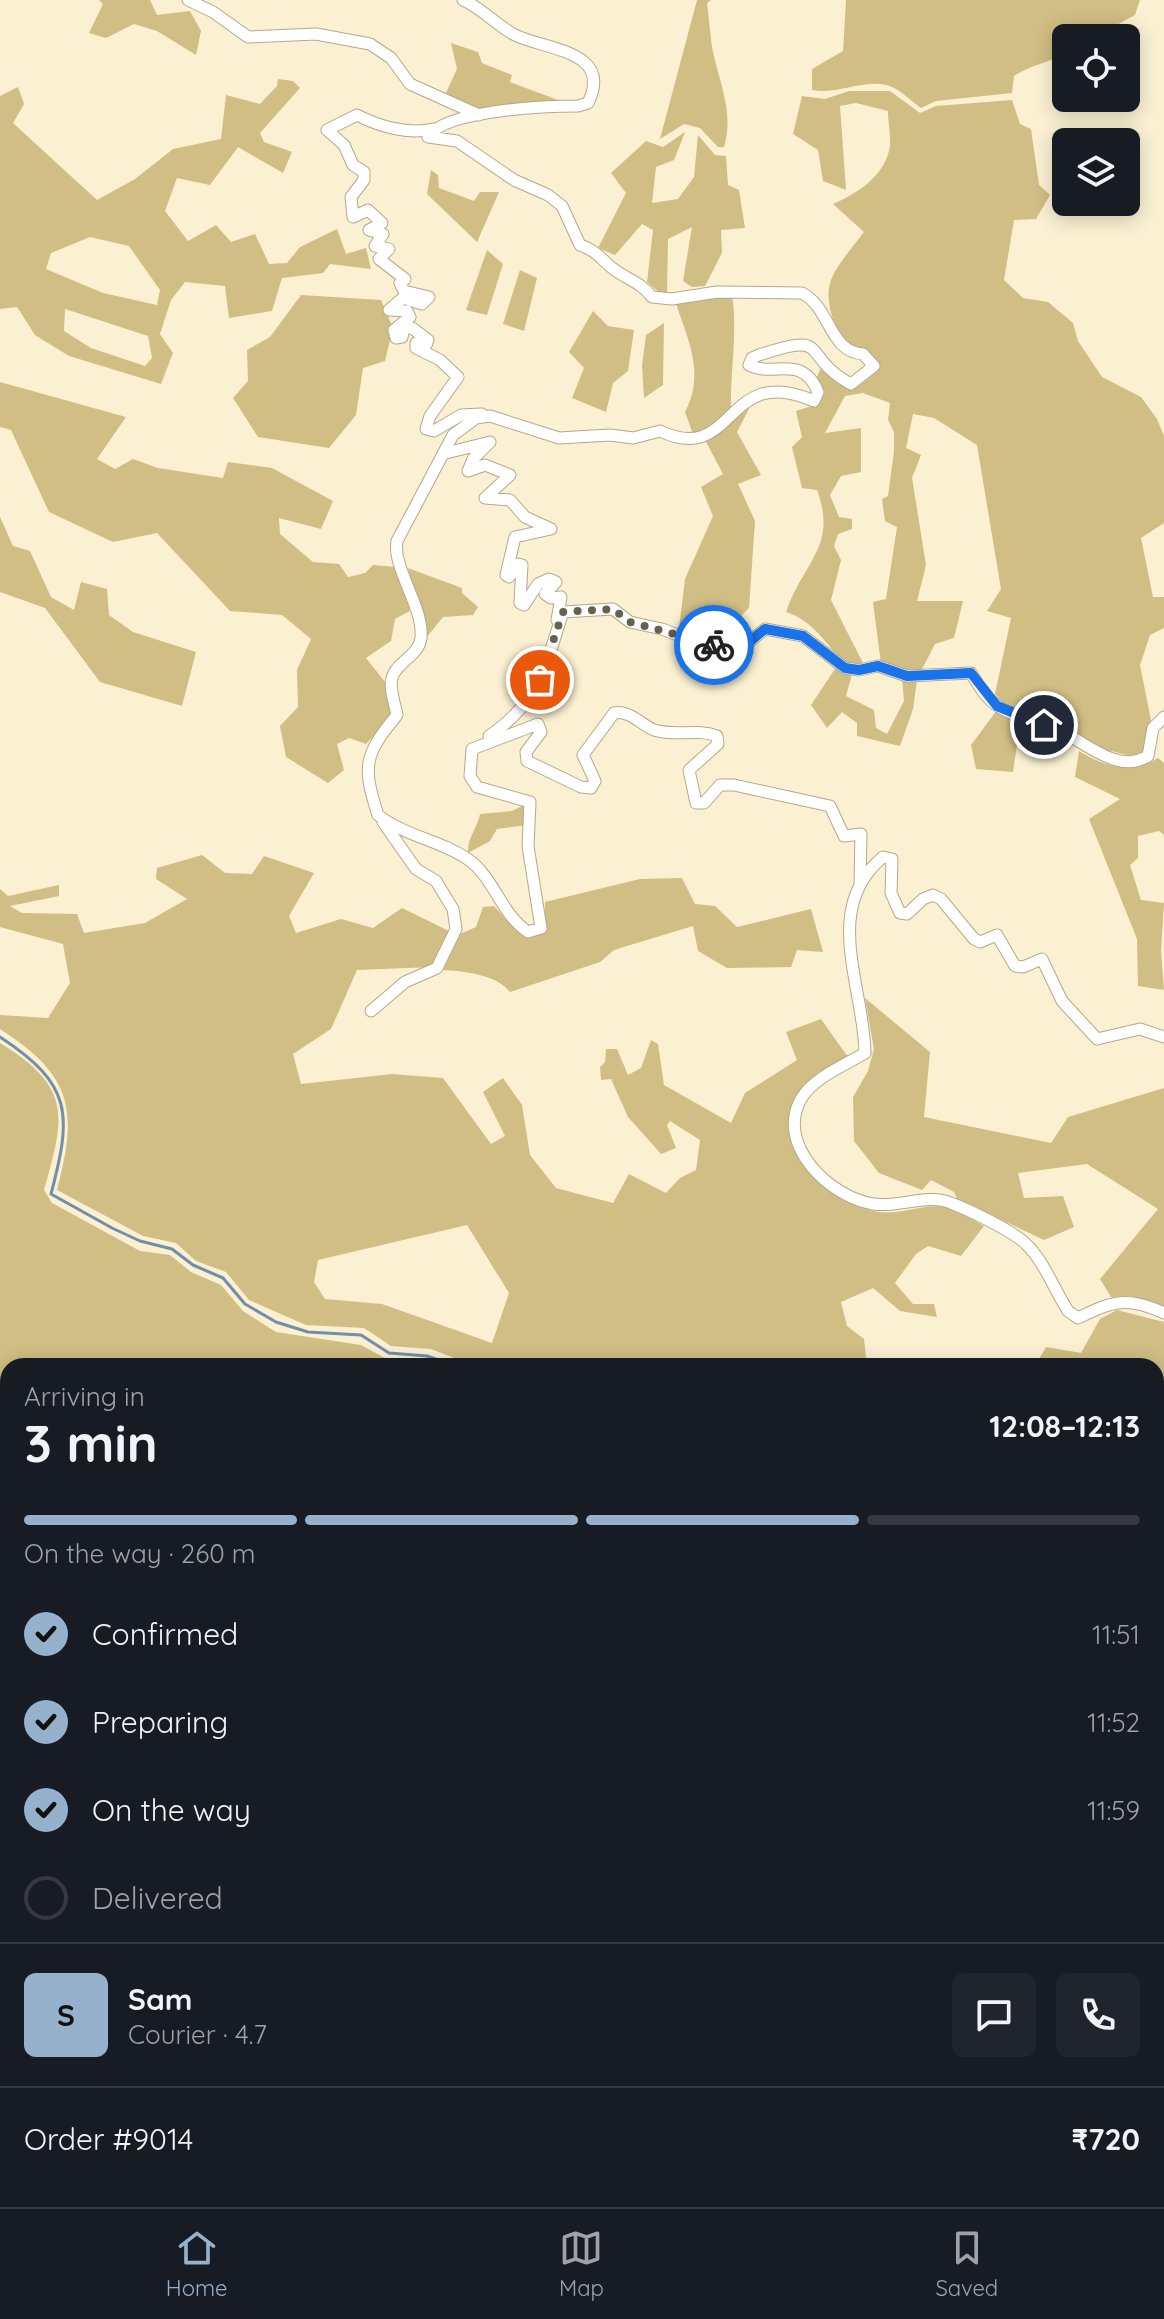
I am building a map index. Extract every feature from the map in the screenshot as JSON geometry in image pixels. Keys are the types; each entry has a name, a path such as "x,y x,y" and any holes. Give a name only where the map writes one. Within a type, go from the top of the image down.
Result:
{"street":[{"path":"188,0 213,12 248,37 316,34 370,44 391,58 410,84 479,115"},
{"path":"433,129 428,137 457,141 514,180 548,195 562,206 580,245 596,250 612,268 643,284 652,297 672,299 717,292 802,293 812,298 826,315 838,342 849,353 863,354 874,366 851,384 833,374 813,347 804,343 759,355 752,358 749,365 797,369 814,383 818,392 814,401 792,391 756,393 714,431 693,439 680,440 660,431 633,438 610,435 559,438 477,412 461,415 434,431 426,429 430,416 458,377 440,360 416,348 416,343 426,345 428,340 422,334 404,328 402,337 396,338 394,330 410,317 407,311 389,310 395,302 403,298 422,304 429,297 404,291 400,283 405,279 379,259 389,249 375,246 383,234 369,230 382,223 378,215 368,210 353,217 351,197 364,180 364,172 353,165 344,145 327,130 357,115 373,123 399,129 433,129 479,115 588,103 595,80 579,56 518,37 503,28 493,16 463,0"},
{"path":"371,1011 405,982 437,968 456,929 453,909 436,881 416,869 378,815 366,768 373,745 397,715 391,682 394,673 415,651 421,638 408,581 395,552 403,528 453,435 476,418 490,416"},
{"path":"446,453 490,442 473,459 468,471 485,465 506,470 510,475 485,498 510,500 525,517 551,529 515,537 506,575 509,577 518,564 522,565 520,603 524,605 538,584 549,579 556,582 545,594 551,598 561,597 556,610 557,628"},
{"path":"378,815 410,836 471,861 515,923 528,932 541,928 528,846 530,802 477,787 470,776 469,760 472,749 511,722 528,700 549,660 563,612 613,609 630,622 662,629 698,643 744,646 765,629 803,636 845,668 859,670 878,666 907,676 971,673 997,706 1062,732 1088,750 1116,760 1139,762 1148,756 1153,728 1164,717"},
{"path":"478,744 538,724 541,732 526,752 527,761 581,787 591,788 595,781 584,764 583,755 614,713 623,711 653,729 682,735 708,732 717,736 718,744 689,770 696,803 704,803 720,785 734,785 830,806 844,836 861,834 860,882"},
{"path":"1164,1037 1140,1029 1097,1039 1062,1001 1042,959 1023,967 1015,966 997,935 980,942 974,939 941,899 933,895 923,899 907,914 900,913 891,893 892,859 883,857 860,882 849,906 847,924 865,1026 865,1053 833,1071 802,1097 794,1120 799,1146 813,1169 839,1191 872,1204 904,1205 927,1200 950,1202 1026,1243 1068,1311 1078,1318 1112,1302 1129,1301 1164,1313"}],"shaded area":[{"path":"99,0 150,0 157,15 190,11 201,31 196,55 157,31 134,24 106,38 89,33 103,4"},
{"path":"697,0 711,0 707,3 712,47 727,109 724,147 718,147 700,128 684,124 660,139"},
{"path":"846,0 1140,0 1135,15 1119,24 1052,24 1052,59 1014,76 1012,93 936,101 921,108 898,90 885,85 812,90 812,69 843,51"},
{"path":"451,43 478,52 482,63 512,75 510,82 558,100 480,112 445,95 457,69"},
{"path":"278,79 293,81 300,88 260,133 264,142 292,152 283,173 238,147 210,185 177,178 165,211 188,241 216,225 231,242 255,234 269,264 287,263 300,247 337,229 346,254 366,248 371,269 330,264 323,273 282,278 272,311 229,318 225,286 185,282 171,300 160,334 173,353 161,384 69,356 35,335 17,307 0,309 0,96 18,87 24,104 13,123 97,200 135,179 173,149 221,139 226,95 260,104 277,86","holes":["90,237 129,246 160,290 157,305 103,293 46,269 51,253","65,309 148,336 152,358 145,366 91,348 64,331"]},
{"path":"849,91 890,91 920,113 936,106 1012,100 1020,124 1031,129 1039,185 1050,195 1036,219 1014,220 1004,280 1023,298 1048,302 1073,323 1078,341 1102,377 1141,397 1157,419 1164,436 1164,523 1141,538 1153,597 1164,597 1164,628 1150,635 1140,665 1151,720 1143,753 1139,757 1105,749 1040,725 1005,704 995,694 1011,618 987,611 1001,589 977,445 934,418 913,414 906,448 921,455 912,478 926,565 917,601 963,601 954,638 935,644 920,673 881,664 873,602 886,599 897,527 885,521 882,499 888,496 894,432 888,420 890,403 863,393 845,396 825,433 861,428 861,472 841,476 830,495 839,517 852,519 852,529 838,534 834,546 841,560 831,600 864,665 847,665 813,628 786,612 816,554 823,526 817,490 802,488 792,447 802,437 796,411 815,405 821,391 817,377 823,363 852,387 867,380 878,366 873,355 841,341 829,293 835,271 864,232 833,204 859,190 886,161 890,147 888,111 856,103 840,106 846,190 823,181 818,150 793,134 802,96 825,99"},
{"path":"685,132 674,160 656,167 652,203 678,199 694,177 698,135 715,155 726,156 728,185 739,190 745,228 721,230 722,253 705,286 692,287 683,281 692,227 668,239 667,292 662,295 647,282 653,230 642,224 615,255 598,248 626,193 611,173 646,141 663,147"},
{"path":"431,170 438,175 439,188 474,201 480,192 499,192 477,242 427,194"},
{"path":"487,250 503,264 487,315 466,310"},
{"path":"520,270 537,278 524,331 503,324"},
{"path":"301,295 381,300 393,328 385,361 363,368 356,415 329,448 258,437 233,398 248,381 247,350 270,337"},
{"path":"732,295 731,411 713,428 693,434 685,412 694,385 693,358 676,304 697,297"},
{"path":"593,311 608,326 634,330 628,371 613,383 606,412 572,398 584,368 569,352"},
{"path":"664,323 663,385 644,398 642,366 646,335"},
{"path":"0,382 126,417 97,459 115,469 133,459 158,468 223,478 228,462 272,468 333,501 321,529 279,518 280,534 313,562 339,564 348,577 365,573 373,565 396,567 410,611 395,619 391,641 366,658 385,682 392,715 366,744 349,738 337,744 344,770 328,783 286,757 280,726 298,707 297,670 311,639 282,615 230,611 157,533 113,542 49,512 11,430 0,427"},
{"path":"752,403 737,432 761,475 738,484 755,521 749,608 725,631 702,637 679,628 685,579 713,516 701,487 723,474 705,440"},
{"path":"0,517 13,546 30,551 51,597 74,610 81,582 107,589 109,615 133,632 196,652 182,706 100,682 45,608 0,592"},
{"path":"408,568 462,588 462,593 478,607 473,615 443,617 426,638"},
{"path":"837,666 852,674 846,696 874,710 876,728 887,734 904,701 902,678 917,680 913,709 900,746 857,736 857,723 842,712 827,728 811,705"},
{"path":"997,710 1039,728 1019,731 1013,772 976,769 971,745"},
{"path":"1079,751 1118,767 1138,766 1158,758 1164,763 1164,835 1159,831 1138,836 1138,858 1130,865 1141,900 1164,903 1161,951 1164,990 1138,986 1137,939 1089,819 1120,799 1075,777"},
{"path":"528,803 527,825 497,829 490,841 468,853 480,814 512,811"},
{"path":"202,855 225,873 252,874 264,856 314,873 289,916 296,933 341,919 373,928 402,908 451,932 433,967 357,970 331,1029 293,1054 301,1084 392,1074 443,1078 491,1144 505,1136 483,1092 503,1078 522,1105 530,1155 556,1188 613,1203 629,1174 666,1193 680,1178 696,1170 700,1140 670,1121 667,1125 676,1148 661,1154 628,1117 611,1079 601,1080 600,1067 605,1062 606,1049 617,1049 628,1075 641,1068 651,1040 658,1044 664,1085 731,1123 745,1093 797,1060 786,1032 821,1019 850,1060 804,1091 792,1111 793,1141 805,1167 838,1197 865,1209 896,1212 946,1207 984,1226 961,1256 928,1246 916,1254 895,1283 913,1304 934,1304 937,1317 900,1311 873,1288 841,1302 847,1326 864,1339 866,1358 454,1358 431,1349 391,1346 364,1328 306,1325 249,1300 226,1272 196,1261 176,1243 143,1236 57,1190 67,1138 64,1097 43,1063 0,1029 0,1015 48,1018 70,983 63,944 0,927 0,889 8,896 59,885 59,896 10,906 22,913 77,914 84,933 145,923 187,899 156,879 157,868","holes":["467,1225 509,1293 492,1343 382,1304 325,1299 314,1282 318,1260"]},
{"path":"682,878 695,904 715,906 737,927 811,909 823,952 797,950 791,967 727,968 698,951 693,926 614,950 600,962 510,992 488,977 441,970 460,934 476,927 483,907 494,906 511,925 525,934 545,923 545,902 640,879"},
{"path":"865,998 930,1052 924,1117 1051,1143 1068,1117 1164,1088 1164,1306 1130,1296 1111,1297 1100,1279 1158,1209 1087,1164 1018,1173 1024,1198 1063,1196 1074,1227 1044,1240 957,1199 954,1192 931,1180 922,1190 879,1173 854,1141 853,1097 868,1071 874,1049"},
{"path":"0,1043 24,1059 52,1090 58,1124 44,1190 52,1203 140,1251 170,1255 191,1272 221,1285 243,1311 276,1332 361,1345 385,1358 0,1358"},
{"path":"1117,1310 1164,1322 1164,1358 1040,1358 1046,1347 1081,1353 1100,1319"}],"waterway":[{"path":"0,1037 42,1071 54,1087 61,1104 62,1142 51,1194 112,1228 140,1241 172,1249 193,1265 223,1278 245,1304 276,1322 308,1332 361,1335 389,1353 433,1358"}],"way so far":[{"path":"540,680 563,612 613,609 630,622 644,627 662,629 698,643 714,645"}],"route":[{"path":"714,645 744,646 765,629 803,636 845,668 859,670 878,666 907,676 971,673 981,690 997,706 1020,718 1044,725"}]}
